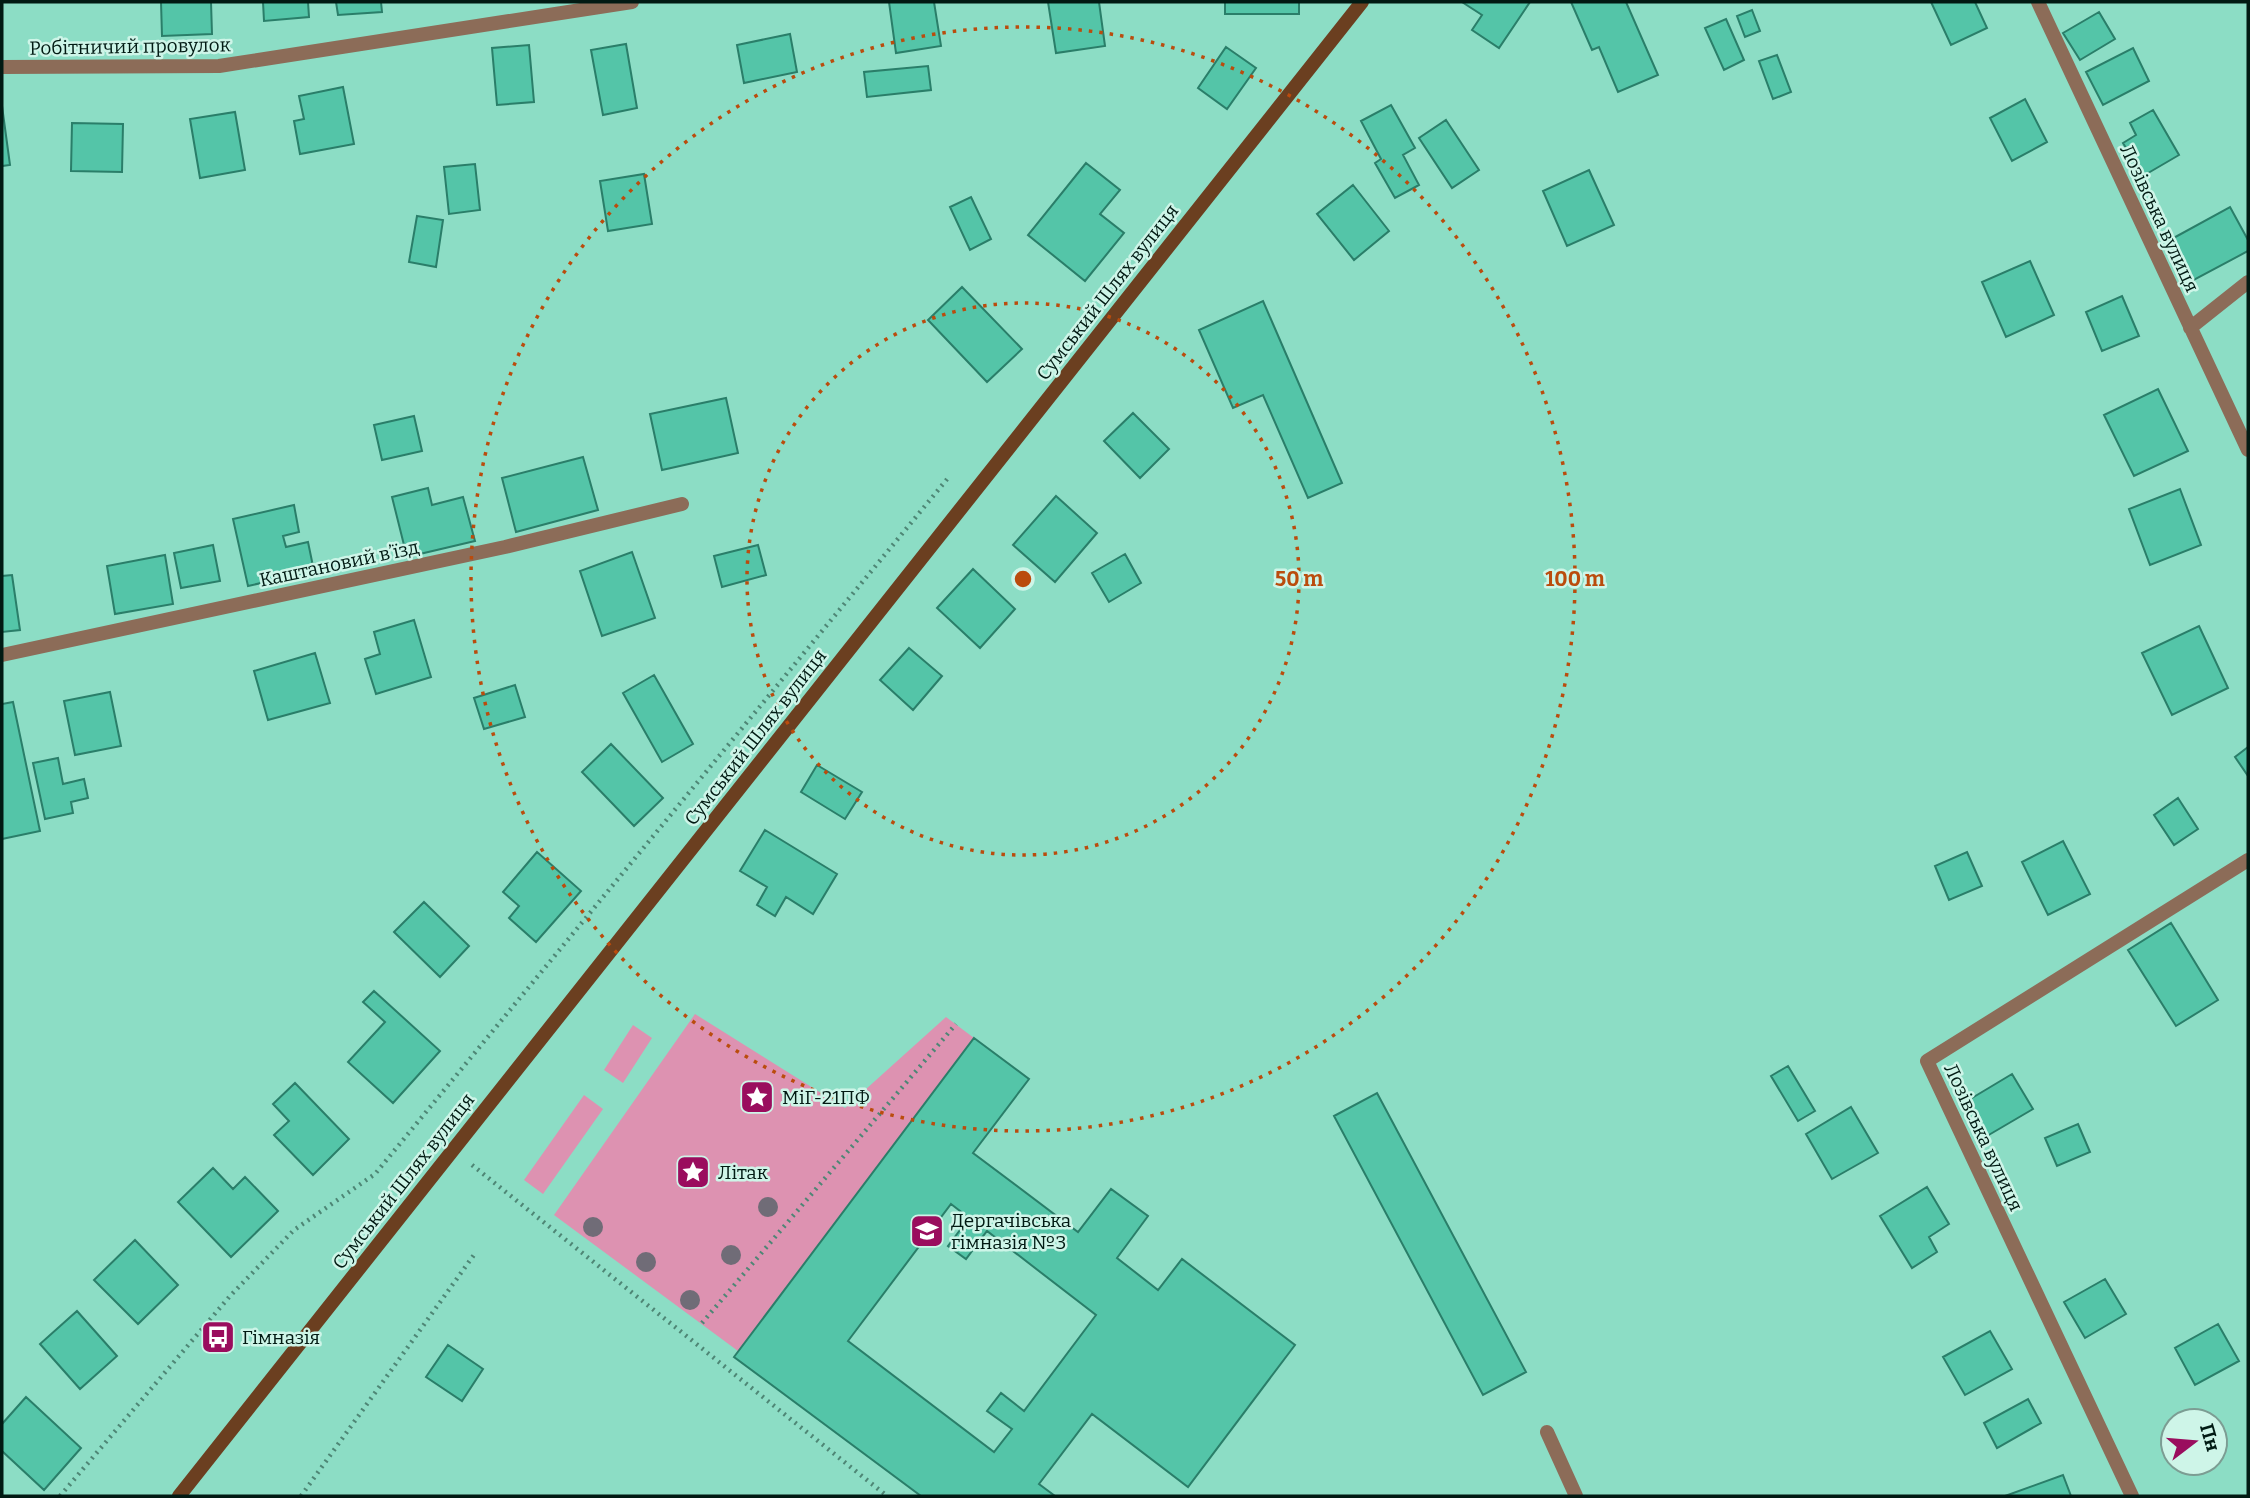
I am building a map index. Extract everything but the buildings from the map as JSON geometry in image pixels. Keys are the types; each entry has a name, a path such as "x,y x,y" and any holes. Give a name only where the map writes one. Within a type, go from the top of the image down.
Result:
{"main road":[{"name":"Сумський Шлях вулиця","path":"179,1496 1362,2"}],"street":[{"name":"Робітничий провулок","path":"2,67 219,66 632,2"},
{"name":"Лозівська вулиця","path":"2038,2 2248,450"},
{"path":"2190,328 2248,282"},
{"name":"Каштановий в’їзд","path":"2,655 505,547 682,504"},
{"name":"Лозівська вулиця","path":"2132,1496 1927,1061 2248,860"},
{"path":"1547,1432 1576,1496"}],"path":[{"path":"60,1496 230,1296 294,1230 375,1174 951,474"},
{"path":"702,1324 956,1024"},
{"path":"453,1149 887,1496"},
{"path":"300,1496 476,1252"}],"shaded area":[{"path":"695,1014 845,1108 946,1017 974,1038 738,1351 554,1215"},
{"path":"633,1025 652,1038 623,1083 604,1070"},
{"path":"584,1095 603,1109 543,1194 524,1180"}],"place":[{"name":"МіГ-21ПФ","path":"757,1097"},
{"name":"Літак","path":"693,1172"},
{"name":"Дергачівська гімназія №3","path":"927,1231"},
{"name":"Гімназія","path":"218,1337"}]}
